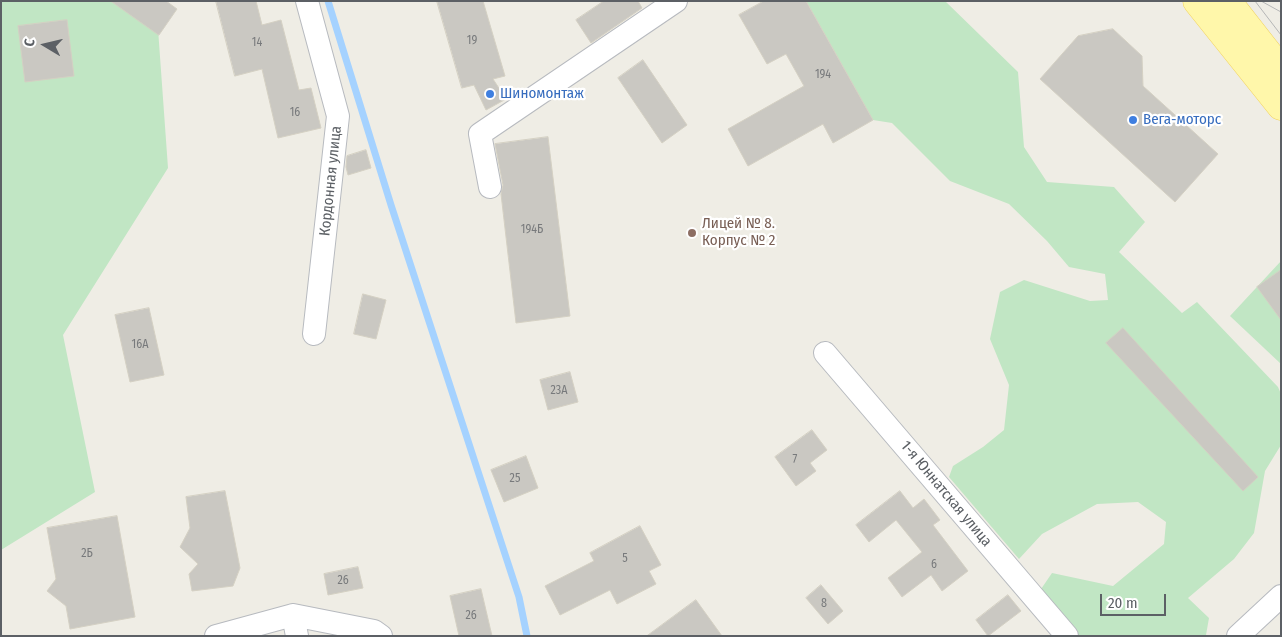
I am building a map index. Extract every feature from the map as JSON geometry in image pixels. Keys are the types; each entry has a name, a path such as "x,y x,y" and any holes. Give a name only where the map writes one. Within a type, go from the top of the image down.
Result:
{"main road":[{"path":"1197,1 1281,106"},
{"path":"1227,1 1281,70"}],"street":[{"name":"Кордонная улица","path":"307,1 338,116 314,334"},
{"path":"490,187 480,134 676,1"},
{"name":"1-я Юннатская улица","path":"826,353 1067,636"},
{"path":"1238,636 1281,596"},
{"path":"216,636 295,625 374,631 381,636"}],"green space":[{"path":"1,1 156,1 168,168 63,335 95,492 1,550"},
{"path":"806,1 945,1 1018,72 1024,147 1047,182 1114,187 1145,222 1119,252 1182,313 1197,302 1278,387 1281,394 1281,445 1265,471 1254,533 1234,559 1188,598 1209,618 1206,635 1078,636 1039,592 1052,573 1113,586 1164,544 1166,522 1138,502 1097,504 1042,534 1019,559 949,477 953,466 983,447 1004,430 1009,385 990,339 1000,292 1024,280 1090,301 1108,300 1105,274 1069,267 1047,241 1009,204 950,181 892,123 873,120"},
{"path":"1281,261 1281,364 1230,316"}],"building":[{"path":"111,1 166,1 177,9 159,35"},
{"path":"216,1 256,1 262,25 281,20 299,90 311,88 321,128 278,138 262,69 235,76"},
{"path":"437,1 483,1 505,76 493,79 506,99 486,110 474,85 462,88"},
{"path":"604,1 638,1 642,8 591,43 576,20"},
{"path":"764,1 806,1 873,120 833,143 823,124 748,166 728,129 804,86 786,54 767,64 739,15"},
{"path":"67,20 74,76 25,82 18,26"},
{"name":"Вега-моторс","path":"1113,29 1142,56 1143,86 1218,154 1175,202 1040,79 1078,36"},
{"path":"643,60 687,125 662,143 618,78"},
{"path":"548,137 570,316 516,323 501,194 503,185 495,144"},
{"path":"366,150 371,168 348,175 346,167 347,156"},
{"path":"1281,270 1281,320 1257,287"},
{"path":"363,294 386,300 376,339 354,334"},
{"path":"149,308 164,375 130,382 115,315"},
{"path":"1123,328 1258,477 1243,491 1106,343"},
{"path":"570,372 578,402 548,410 540,380"},
{"path":"812,430 827,450 810,463 816,471 796,486 775,457"},
{"path":"526,456 538,488 504,502 491,470"},
{"path":"225,491 240,568 233,586 192,591 189,574 198,564 180,547 190,528 186,497"},
{"path":"900,491 913,508 924,499 940,520 933,525 968,571 942,591 931,575 902,597 888,578 922,552 896,520 869,542 856,525"},
{"path":"117,516 135,617 70,629 66,606 47,591 56,579 47,528"},
{"path":"640,526 661,565 649,571 656,584 617,604 610,590 560,615 545,586 594,561 590,553"},
{"path":"358,567 363,588 328,595 324,574"},
{"path":"821,585 843,611 828,624 806,598"},
{"path":"481,589 492,636 459,636 450,596"},
{"path":"1008,595 1021,611 988,636 976,620"},
{"path":"696,600 722,636 647,636"}],"waterway":[{"path":"328,1 391,205 519,597 527,636"}],"tram line":[{"path":"1255,1 1281,35"},
{"path":"1261,1 1281,12"}],"place":[{"name":"Шиномонтаж","path":"490,94"},
{"name":"Вега-моторс","path":"1133,120"},
{"name":"Лицей № 8. Корпус № 2","path":"692,233"}]}
